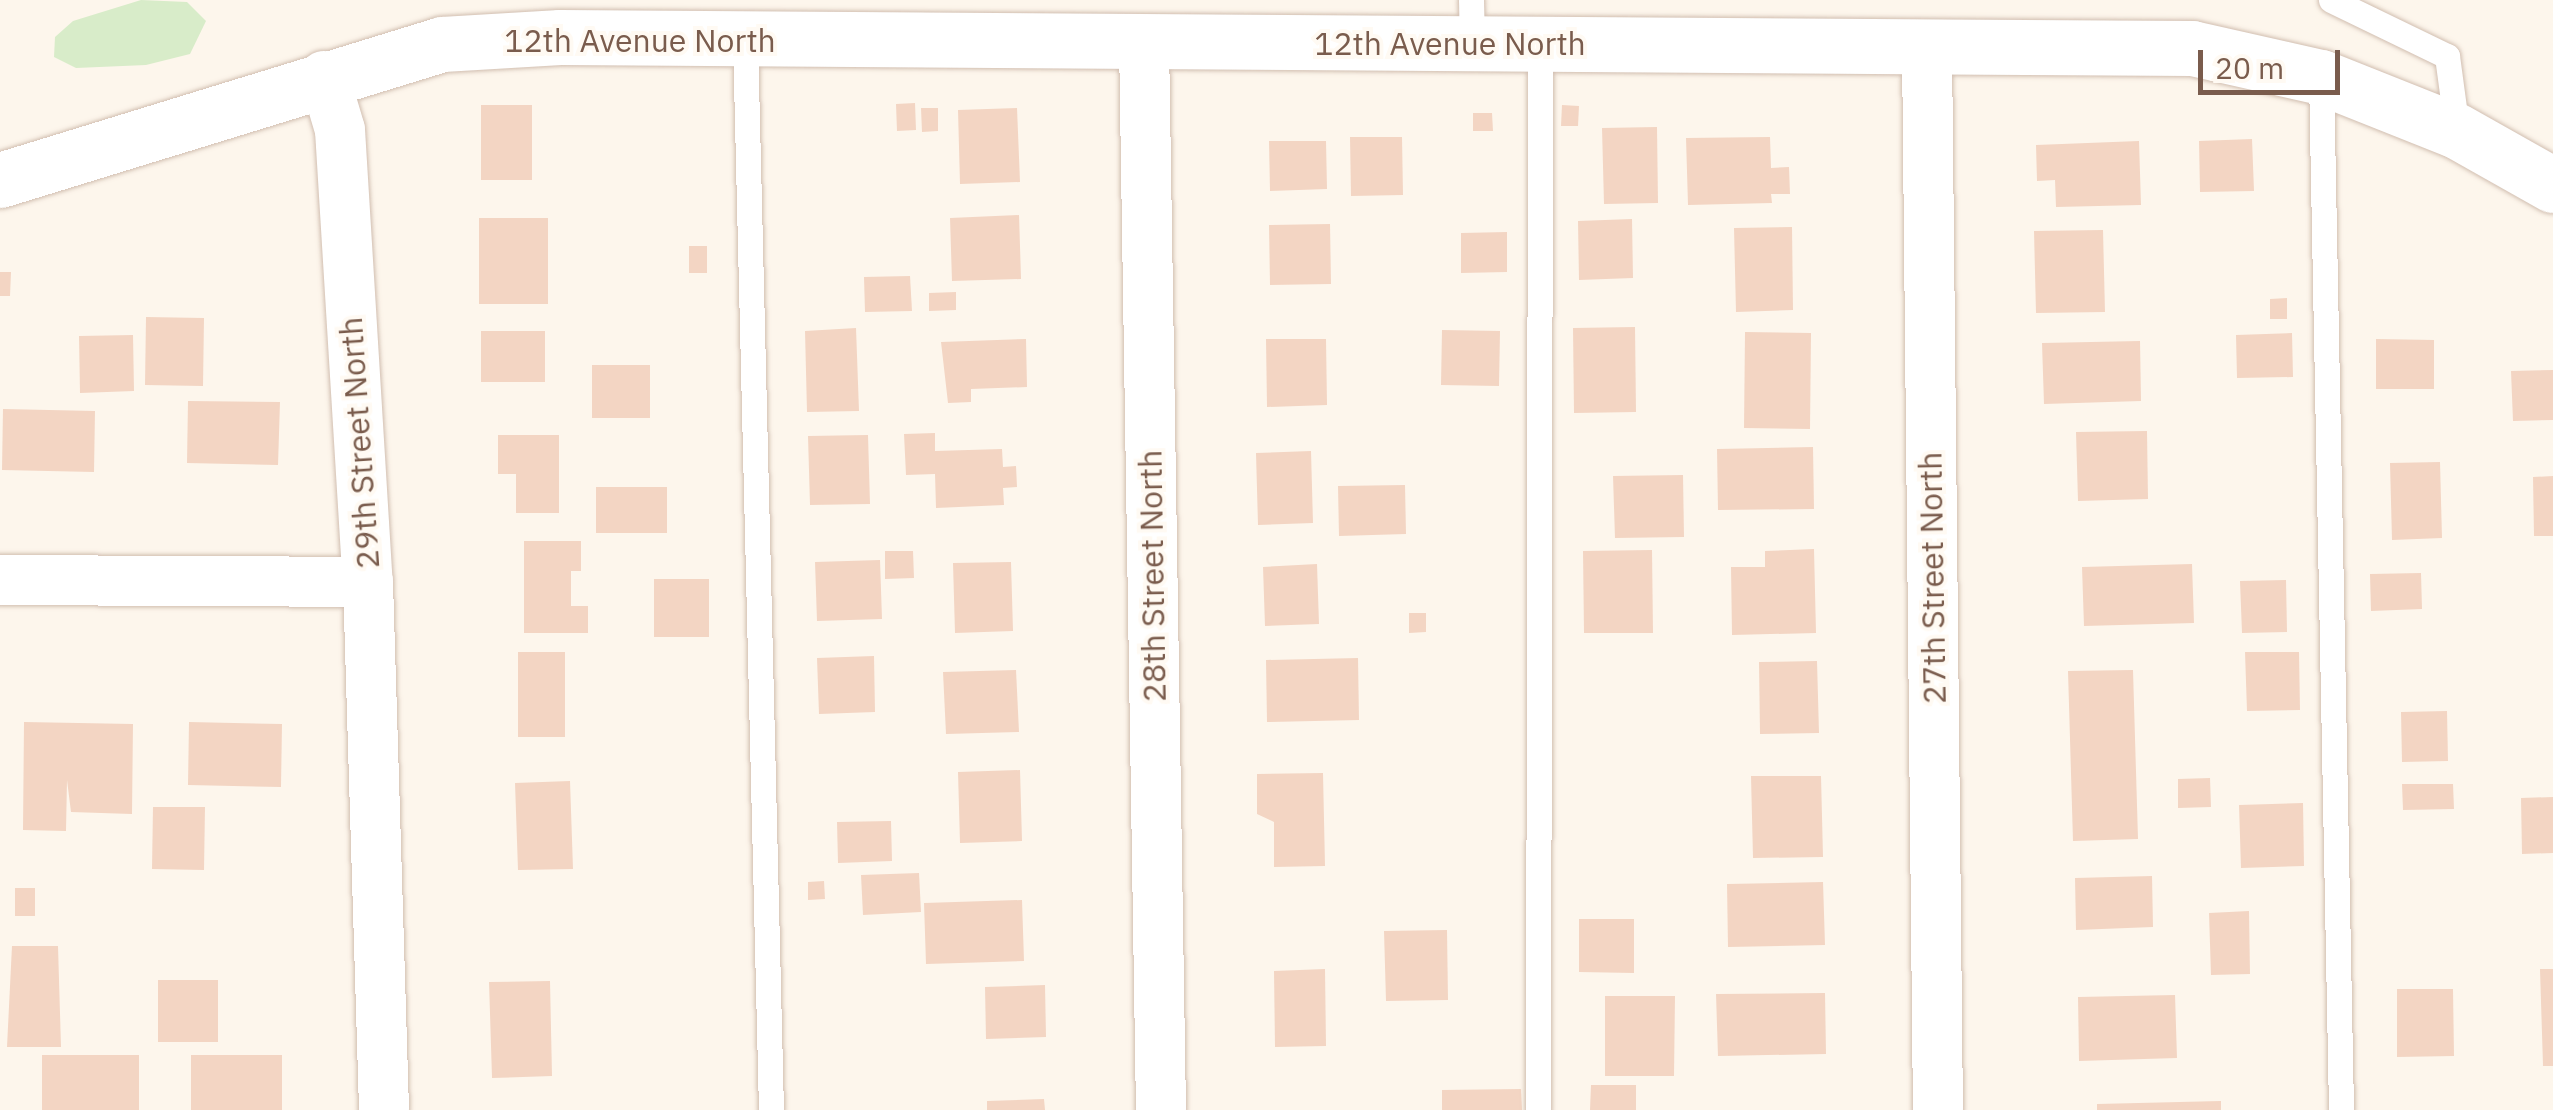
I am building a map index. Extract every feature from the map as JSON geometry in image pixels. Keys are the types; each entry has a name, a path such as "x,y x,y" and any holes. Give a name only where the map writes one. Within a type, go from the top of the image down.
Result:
{"street":[{"name":"12th Avenue North","path":"324,76 442,44 744,39 1144,41 1472,22 1540,44 2192,48 2321,77 2457,131 2553,186"},
{"name":"28th Street North","path":"1144,41 1161,1110"},
{"name":"27th Street North","path":"1927,47 1938,1110"},
{"path":"13,164 324,76"},
{"name":"29th Street North","path":"324,76 340,130 368,582 384,1110"},
{"path":"0,580 368,582"}],"lane":[{"path":"2330,0 2447,56 2457,131"},
{"path":"744,39 771,1110"},
{"path":"1538,1110 1540,44"},
{"path":"2321,77 2341,1110"}],"green space":[{"path":"141,0 187,2 206,21 190,54 146,65 76,68 54,57 55,37 73,21"}],"building":[{"path":"915,103 916,130 897,131 896,104"},
{"path":"481,105 532,105 532,180 481,180"},
{"path":"1562,105 1579,106 1578,126 1561,126"},
{"path":"921,108 938,108 938,131 922,132"},
{"path":"1017,108 1020,182 960,184 958,110"},
{"path":"1473,113 1492,113 1493,131 1473,131"},
{"path":"1657,127 1658,203 1604,204 1602,128"},
{"path":"1350,137 1402,137 1403,195 1351,196"},
{"path":"1770,137 1771,168 1789,167 1790,194 1771,194 1772,203 1688,205 1686,138"},
{"path":"2252,139 2254,191 2200,192 2199,141"},
{"path":"1269,141 1326,141 1327,189 1270,191"},
{"path":"2139,141 2141,205 2056,207 2055,180 2037,181 2036,145"},
{"path":"1019,215 1021,279 952,281 950,218"},
{"path":"479,218 548,218 548,304 479,304"},
{"path":"1632,219 1633,278 1579,280 1578,221"},
{"path":"1330,224 1331,284 1270,285 1269,225"},
{"path":"1792,227 1793,310 1736,312 1734,228"},
{"path":"2103,230 2105,312 2036,313 2034,231"},
{"path":"1507,232 1507,272 1461,273 1461,233"},
{"path":"689,246 707,246 707,273 689,273"},
{"path":"0,272 11,272 10,296 0,296"},
{"path":"910,276 912,311 865,312 864,277"},
{"path":"956,292 956,310 929,311 929,293"},
{"path":"2287,298 2287,319 2270,319 2270,299"},
{"path":"146,317 204,318 203,386 145,385"},
{"path":"1635,327 1636,412 1574,413 1573,328"},
{"path":"856,328 859,411 807,412 805,331"},
{"path":"1442,330 1500,331 1499,386 1441,385"},
{"path":"481,331 545,331 545,382 481,382"},
{"path":"1745,332 1811,333 1810,429 1744,428"},
{"path":"2292,333 2293,377 2237,378 2236,335"},
{"path":"133,335 134,391 80,393 79,336"},
{"path":"1026,339 1027,387 971,389 971,402 948,403 941,342"},
{"path":"1266,339 1326,339 1327,405 1267,407"},
{"path":"2376,339 2434,340 2434,389 2376,389"},
{"path":"2140,341 2141,401 2044,404 2042,343"},
{"path":"592,365 650,365 650,418 592,418"},
{"path":"2553,370 2553,420 2513,421 2511,371"},
{"path":"188,401 280,402 278,465 187,463"},
{"path":"3,409 95,411 94,472 2,470"},
{"path":"2147,431 2148,499 2078,501 2076,432"},
{"path":"935,433 935,451 1002,449 1003,467 1016,466 1017,487 1003,488 1004,505 936,508 935,474 906,475 904,434"},
{"path":"498,435 559,435 559,513 516,513 516,474 498,474"},
{"path":"868,435 870,504 810,505 808,436"},
{"path":"1813,447 1814,509 1718,510 1717,449"},
{"path":"1311,451 1313,523 1258,525 1256,453"},
{"path":"2440,462 2442,538 2392,540 2390,463"},
{"path":"1683,475 1684,537 1615,538 1613,476"},
{"path":"2553,476 2553,536 2534,536 2533,477"},
{"path":"1405,485 1406,534 1339,536 1338,486"},
{"path":"596,487 667,487 667,533 596,533"},
{"path":"524,541 581,541 581,571 571,571 571,606 588,606 588,633 524,633"},
{"path":"1814,549 1816,633 1732,635 1731,567 1765,567 1765,551"},
{"path":"1652,550 1653,633 1584,633 1583,551"},
{"path":"885,551 913,551 914,578 885,579"},
{"path":"880,560 882,619 817,621 815,562"},
{"path":"1011,562 1013,631 955,633 953,563"},
{"path":"1317,564 1319,624 1265,626 1263,567"},
{"path":"2192,564 2194,623 2084,626 2082,567"},
{"path":"2421,573 2422,609 2371,611 2370,574"},
{"path":"654,579 709,579 709,637 654,637"},
{"path":"2286,580 2287,632 2242,633 2240,581"},
{"path":"1409,613 1426,613 1426,632 1409,633"},
{"path":"518,652 565,652 565,737 518,737"},
{"path":"2245,652 2299,652 2300,710 2247,711"},
{"path":"874,656 875,712 819,714 817,658"},
{"path":"1358,658 1359,720 1267,722 1266,660"},
{"path":"1817,661 1819,733 1760,734 1759,662"},
{"path":"1016,670 1019,732 946,734 943,672"},
{"path":"2133,670 2138,839 2073,841 2068,671"},
{"path":"2447,711 2448,761 2402,762 2401,712"},
{"path":"24,722 133,724 132,814 71,812 67,780 66,831 23,830"},
{"path":"189,722 282,724 281,787 188,785"},
{"path":"1020,770 1022,841 960,843 958,772"},
{"path":"1323,773 1325,866 1274,867 1274,822 1257,814 1257,774"},
{"path":"1751,776 1821,776 1823,857 1753,858"},
{"path":"2210,778 2211,807 2178,808 2178,779"},
{"path":"570,781 573,869 518,870 515,783"},
{"path":"2402,784 2453,784 2454,809 2403,810"},
{"path":"2553,797 2553,853 2522,854 2521,798"},
{"path":"2303,803 2304,866 2241,868 2239,805"},
{"path":"153,807 205,807 204,870 152,869"},
{"path":"891,821 892,861 838,863 837,822"},
{"path":"919,873 921,912 863,915 861,875"},
{"path":"2152,876 2153,927 2076,930 2075,878"},
{"path":"824,881 825,899 808,900 808,882"},
{"path":"1823,882 1825,945 1728,947 1727,884"},
{"path":"15,888 35,888 35,916 15,916"},
{"path":"1022,900 1024,961 926,964 924,903"},
{"path":"2249,911 2250,974 2211,975 2209,913"},
{"path":"1579,919 1634,919 1634,973 1579,972"},
{"path":"1447,930 1448,1000 1386,1001 1384,931"},
{"path":"12,946 58,946 61,1047 7,1047"},
{"path":"1325,969 1326,1046 1275,1047 1274,971"},
{"path":"2540,969 2553,969 2553,1066 2543,1066"},
{"path":"158,980 218,980 218,1042 158,1042"},
{"path":"550,981 552,1076 492,1078 489,982"},
{"path":"1045,985 1046,1037 986,1039 985,987"},
{"path":"2397,989 2453,989 2454,1056 2397,1057"},
{"path":"1825,993 1826,1054 1718,1056 1716,994"},
{"path":"2175,995 2177,1058 2079,1061 2078,997"},
{"path":"1605,996 1675,996 1674,1076 1605,1076"},
{"path":"42,1055 139,1055 139,1110 42,1110"},
{"path":"191,1055 282,1055 282,1110 191,1110"},
{"path":"1591,1085 1636,1085 1636,1110 1590,1110"},
{"path":"1521,1089 1522,1110 1442,1110 1442,1090"},
{"path":"1044,1099 1045,1110 987,1110 987,1101"},
{"path":"2221,1101 2221,1110 2097,1110 2097,1104"}]}
